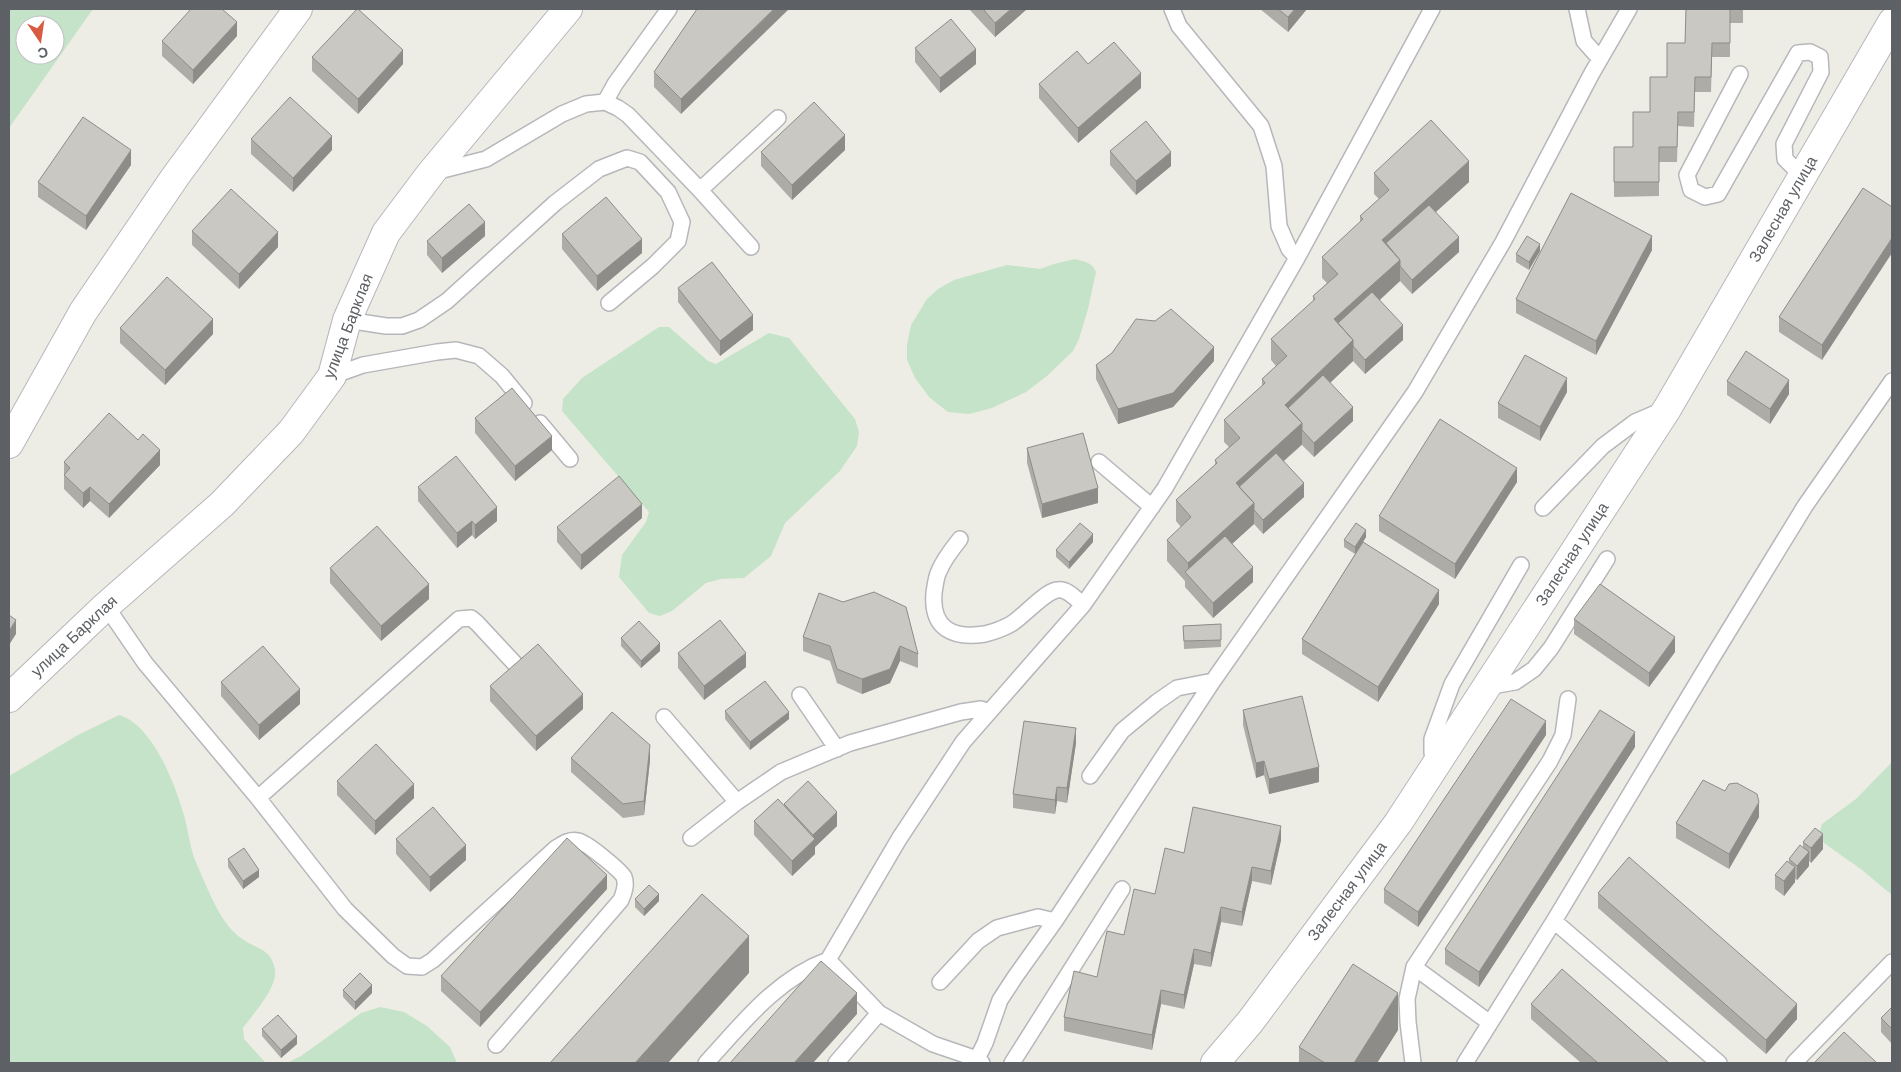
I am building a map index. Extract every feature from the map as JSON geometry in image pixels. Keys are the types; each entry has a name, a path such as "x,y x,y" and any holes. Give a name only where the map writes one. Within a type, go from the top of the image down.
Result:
{"street":[{"path":"9,444 83,312 175,177 298,9"},
{"name":"улица Барклая","path":"9,698 106,606 222,504 291,432 332,376 347,320 386,232 431,173 568,9"},
{"name":"Залесная улица","path":"1216,1063 1250,1022 1398,823 1667,409 1892,22"}],"lane":[{"path":"606,102 615,84 669,9"},
{"path":"1172,9 1179,26 1261,126 1274,166 1279,226 1289,249 1297,258"},
{"path":"706,1063 761,1004 782,986 812,966 828,960 899,839 963,742 1083,604 1152,507 1165,488 1297,258 1432,9"},
{"path":"1577,9 1584,41 1600,59"},
{"path":"828,960 879,1012 933,1044 979,1061 1000,1000 1054,922 1213,681 1414,392 1503,242 1600,59 1629,9"},
{"path":"1740,74 1687,175 1692,190 1705,197 1718,194 1798,53 1810,52 1820,57 1821,72 1784,144 1785,159 1802,176"},
{"path":"431,173 486,159 562,114 586,104 606,102 628,115 700,190 751,247"},
{"path":"700,190 778,118"},
{"path":"347,320 386,326 402,326 419,320 447,302 555,203 598,169 627,158 640,162 668,192 682,222 678,241 653,266 609,303"},
{"path":"332,376 363,365 437,352 456,350 479,356 502,376 570,459"},
{"path":"1466,1063 1805,506 1892,381"},
{"path":"1543,508 1603,446 1635,422 1667,409"},
{"path":"1099,462 1152,507"},
{"path":"960,539 946,557 938,572 934,599 936,617 942,626 953,634 986,634 1010,625 1056,590 1065,590 1083,604"},
{"path":"1485,688 1515,682 1534,669 1551,648 1608,559"},
{"path":"1438,760 1432,753 1432,739 1452,684 1521,564"},
{"path":"106,606 145,663 258,798 346,909 393,956 407,966 422,967 432,960 556,848 568,841 578,840 589,845 623,876 626,884 621,900 496,1045"},
{"path":"258,798 459,619 471,618 517,666"},
{"path":"1090,776 1122,731 1157,702 1177,688 1213,681"},
{"path":"800,695 837,749"},
{"path":"1413,1063 1407,998 1414,967 1550,761 1563,735 1568,698"},
{"path":"691,838 781,772 850,743 961,712 981,709 989,712"},
{"path":"664,716 738,802"},
{"path":"1012,1063 1032,1035 1065,977 1122,890"},
{"path":"940,982 978,941 997,928 1038,917 1054,922"},
{"path":"1554,921 1719,1063"},
{"path":"1794,1063 1892,962"},
{"path":"1414,967 1490,1023"},
{"path":"836,1063 879,1012"}],"green space":[{"path":"9,9 93,9 65,49 65,15 15,15 15,65 53,65 9,128"},
{"path":"1075,259 1090,264 1096,272 1088,309 1079,339 1073,351 1047,376 1026,392 992,408 969,414 948,412 929,397 915,378 907,360 907,345 911,325 927,299 938,289 954,280 1007,265 1040,269"},
{"path":"659,327 669,327 708,361 716,364 769,333 789,338 855,419 859,432 857,446 840,471 785,523 771,556 744,578 721,579 706,583 672,611 660,616 649,613 619,577 622,555 646,522 649,512 562,411 563,399 582,378"},
{"path":"119,715 131,720 141,729 151,741 167,768 184,815 195,860 219,912 235,933 266,953 273,963 275,977 273,984 264,1000 243,1028 244,1039 268,1063 9,1063 9,776 78,735"},
{"path":"1892,762 1892,895 1862,870 1824,843 1819,834 1822,824 1856,799"},
{"path":"380,1007 404,1012 427,1026 450,1047 457,1063 287,1063 301,1056 361,1013"}],"building":[{"path":"191,9 222,9 237,22 193,70 162,41"},
{"path":"357,9 403,50 358,99 312,57"},
{"path":"697,9 774,9 681,99 654,72"},
{"path":"983,9 1011,9 995,23"},
{"path":"1278,9 1295,9 1288,17"},
{"path":"1686,9 1730,9 1730,43 1712,43 1711,77 1695,77 1694,112 1678,112 1677,147 1659,147 1659,182 1614,182 1614,147 1633,147 1633,112 1650,112 1650,77 1667,77 1667,43 1685,43"},
{"path":"951,19 976,49 940,78 915,48"},
{"path":"1114,42 1141,73 1078,128 1039,84 1077,51 1088,64"},
{"path":"290,97 332,136 293,178 251,139"},
{"path":"814,102 845,135 792,185 761,152"},
{"path":"83,117 131,150 86,216 38,182"},
{"path":"1431,120 1469,161 1382,240 1400,260 1334,319 1353,340 1285,405 1302,423 1236,483 1254,503 1188,563 1167,540 1191,517 1176,500 1217,463 1215,460 1240,438 1224,420 1265,383 1262,379 1287,356 1271,339 1315,299 1313,296 1338,274 1322,257 1363,219 1360,216 1389,190 1374,173"},
{"path":"1146,121 1171,152 1136,181 1110,151"},
{"path":"1863,188 1892,207 1892,238 1822,345 1779,317"},
{"path":"231,189 278,232 239,274 192,231"},
{"path":"1571,193 1652,236 1596,341 1516,299"},
{"path":"606,197 642,239 597,276 562,234"},
{"path":"469,204 485,222 442,258 427,241"},
{"path":"1429,205 1459,237 1412,280 1400,266 1400,260 1386,243"},
{"path":"1527,236 1540,244 1529,262 1516,254"},
{"path":"712,262 753,315 720,341 678,288"},
{"path":"167,277 213,319 165,370 120,328"},
{"path":"1372,292 1403,325 1365,360 1353,346 1353,340 1338,323"},
{"path":"1171,309 1214,347 1173,393 1118,409 1096,365 1112,353 1136,319 1155,321"},
{"path":"1746,351 1789,380 1770,409 1727,381"},
{"path":"1525,355 1567,378 1540,427 1498,403"},
{"path":"1323,375 1353,407 1314,443 1302,430 1302,423 1288,408"},
{"path":"512,388 552,436 515,466 475,418"},
{"path":"109,413 138,440 143,434 160,450 109,504 90,487 83,493 64,475 70,468 64,462"},
{"path":"1440,419 1517,468 1455,564 1379,516"},
{"path":"1083,433 1098,488 1042,504 1027,448"},
{"path":"1276,453 1304,483 1263,520 1254,510 1254,503 1239,487"},
{"path":"456,456 497,507 475,525 472,521 457,533 418,487"},
{"path":"619,476 642,504 581,555 557,527"},
{"path":"1080,523 1093,534 1069,562 1056,550"},
{"path":"1356,523 1366,530 1355,547 1344,540"},
{"path":"377,526 429,584 381,626 330,568"},
{"path":"1225,536 1253,567 1213,603 1185,572"},
{"path":"1363,542 1439,590 1378,687 1302,639"},
{"path":"1600,584 1675,637 1649,673 1574,619"},
{"path":"874,592 906,607 918,654 900,646 890,669 862,679 837,669 830,646 803,637 819,593 843,602"},
{"path":"9,615 16,620 9,631"},
{"path":"720,620 746,653 704,686 678,653"},
{"path":"639,621 660,643 641,661 621,638"},
{"path":"1221,624 1221,640 1184,641 1183,626"},
{"path":"538,644 583,694 536,736 490,686"},
{"path":"263,646 300,689 259,725 221,682"},
{"path":"765,681 789,712 750,742 725,711"},
{"path":"1302,696 1319,767 1269,779 1264,761 1256,763 1243,710"},
{"path":"1511,699 1546,721 1418,912 1384,889"},
{"path":"1600,710 1635,732 1479,972 1445,949"},
{"path":"612,712 650,745 644,801 623,804 571,758"},
{"path":"1024,721 1076,728 1067,788 1057,787 1055,800 1013,794"},
{"path":"376,744 414,784 375,821 337,781"},
{"path":"1703,780 1725,791 1729,784 1737,783 1757,794 1759,802 1729,854 1676,823"},
{"path":"808,781 837,812 813,835 784,804"},
{"path":"778,799 815,839 792,861 754,821"},
{"path":"433,807 466,845 430,877 396,839"},
{"path":"1193,807 1281,826 1271,871 1252,867 1242,912 1221,907 1211,953 1194,949 1184,995 1161,990 1152,1035 1064,1017 1074,971 1097,977 1107,931 1124,935 1134,889 1155,894 1165,848 1184,853"},
{"path":"1815,828 1823,834 1811,848 1803,842"},
{"path":"567,838 607,875 480,1012 441,976"},
{"path":"1800,845 1809,852 1797,866 1789,859"},
{"path":"244,848 259,870 243,881 228,859"},
{"path":"1629,857 1797,1004 1766,1040 1598,893"},
{"path":"1787,861 1795,867 1784,881 1775,875"},
{"path":"649,885 659,894 644,909 635,899"},
{"path":"702,894 749,936 635,1063 550,1063"},
{"path":"821,961 857,993 794,1063 730,1063"},
{"path":"1353,964 1398,993 1354,1063 1325,1063 1299,1047"},
{"path":"1562,969 1669,1063 1598,1063 1531,1004"},
{"path":"360,973 372,985 355,1002 343,990"},
{"path":"1892,1007 1892,1029 1881,1018"},
{"path":"278,1015 297,1036 281,1050 262,1029"},
{"path":"1844,1032 1877,1063 1814,1063"}]}
